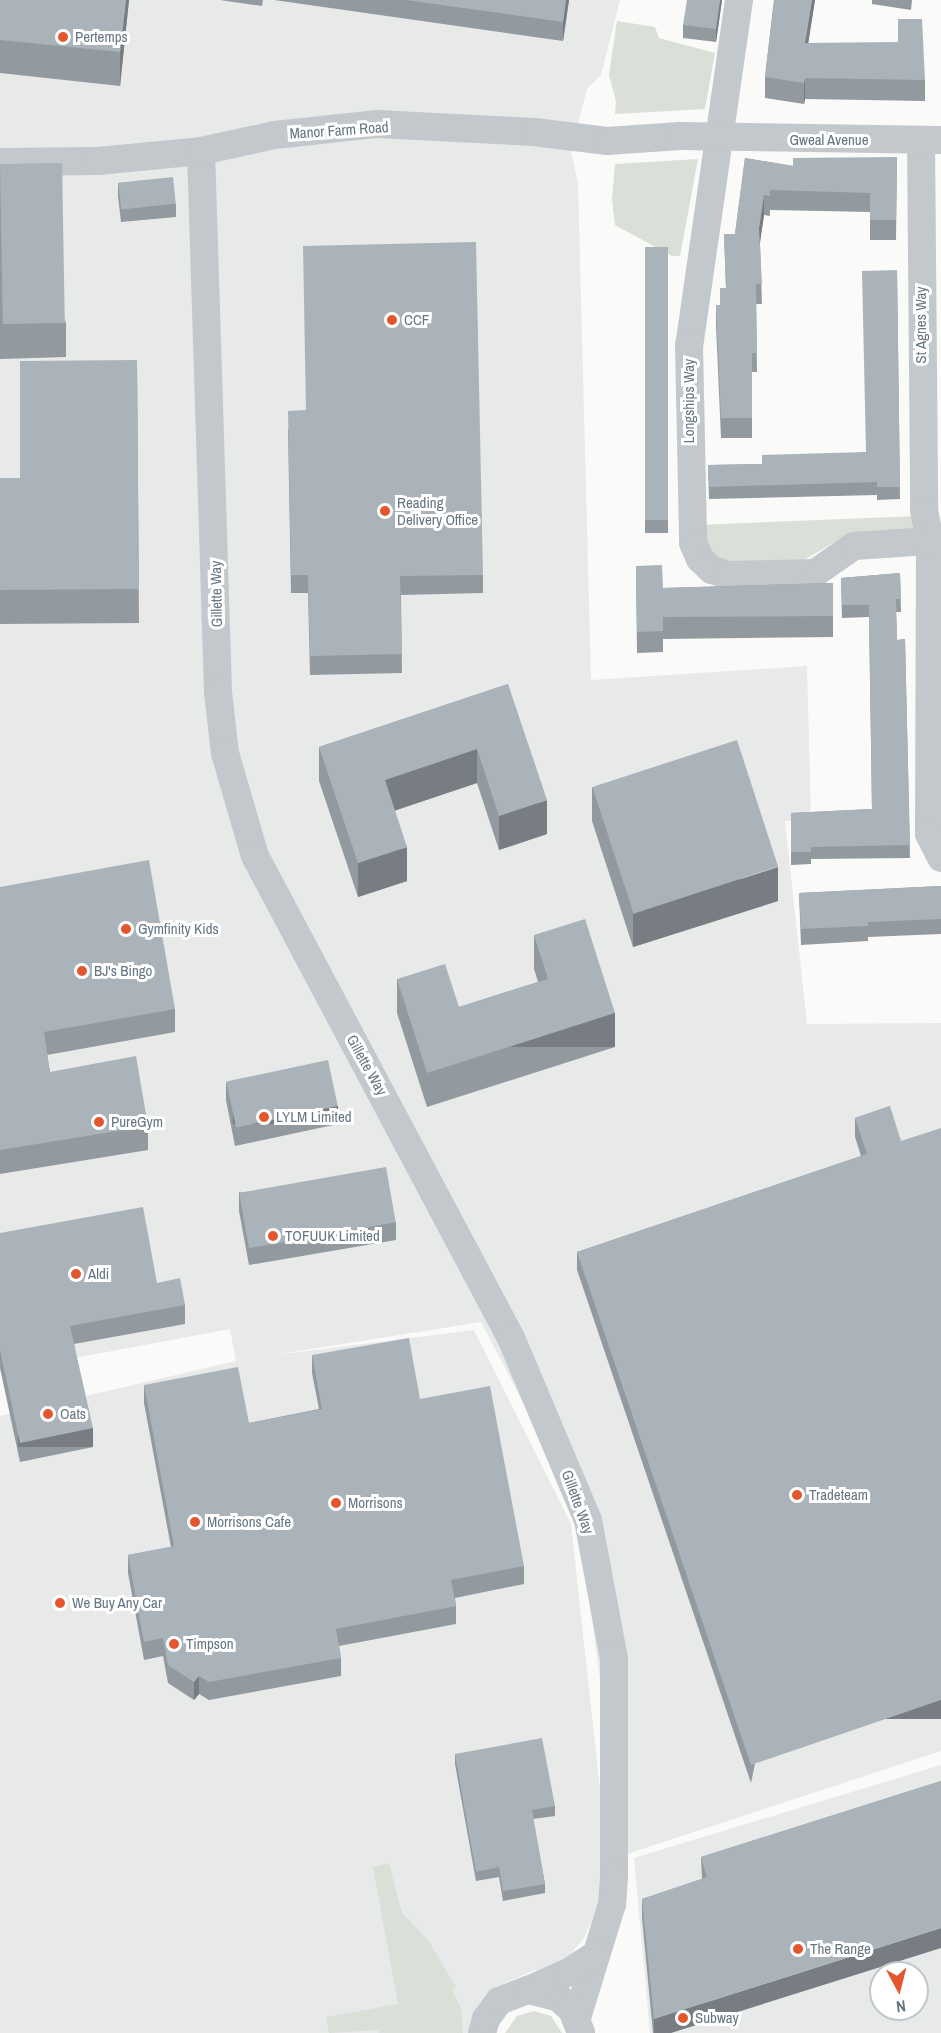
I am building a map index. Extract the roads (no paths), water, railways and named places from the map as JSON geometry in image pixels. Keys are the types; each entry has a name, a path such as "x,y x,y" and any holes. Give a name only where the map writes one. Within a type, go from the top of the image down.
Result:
{"street":[{"name":"Longships Way","path":"739,0 716,139 689,345 690,517 693,543 700,559 712,570 728,575 815,573 854,546 935,541"},
{"name":"Manor Farm Road","path":"0,162 98,161 201,151 275,135 377,124 534,132 607,141 680,136 716,139"},
{"name":"Gweal Avenue","path":"716,139 931,140"},
{"name":"St Agnes Way","path":"931,140 924,510 935,541 929,834 941,858"},
{"name":"Gillette Way","path":"201,151 218,692 225,753 255,856 511,1338 588,1520 614,1659 614,1876 612,1904 595,1955 579,2026"},
{"path":"482,2033 486,2019 499,2001 569,1972 595,1955"},
{"path":"528,1990 559,1998 579,2026"}],"place":[{"name":"Pertemps","path":"63,37"},
{"name":"CCF","path":"392,320"},
{"name":"Reading Delivery Office","path":"385,511"},
{"name":"Gymfinity Kids","path":"126,929"},
{"name":"BJ's Bingo","path":"82,971"},
{"name":"LYLM Limited","path":"264,1117"},
{"name":"PureGym","path":"99,1122"},
{"name":"TOFUUK Limited","path":"273,1236"},
{"name":"Aldi","path":"76,1274"},
{"name":"Oats","path":"48,1414"},
{"name":"Tradeteam","path":"797,1495"},
{"name":"Morrisons","path":"336,1503"},
{"name":"Morrisons Cafe","path":"195,1522"},
{"name":"We Buy Any Car","path":"60,1603"},
{"name":"Timpson","path":"174,1644"},
{"name":"The Range","path":"798,1949"},
{"name":"Subway","path":"683,2018"}]}
